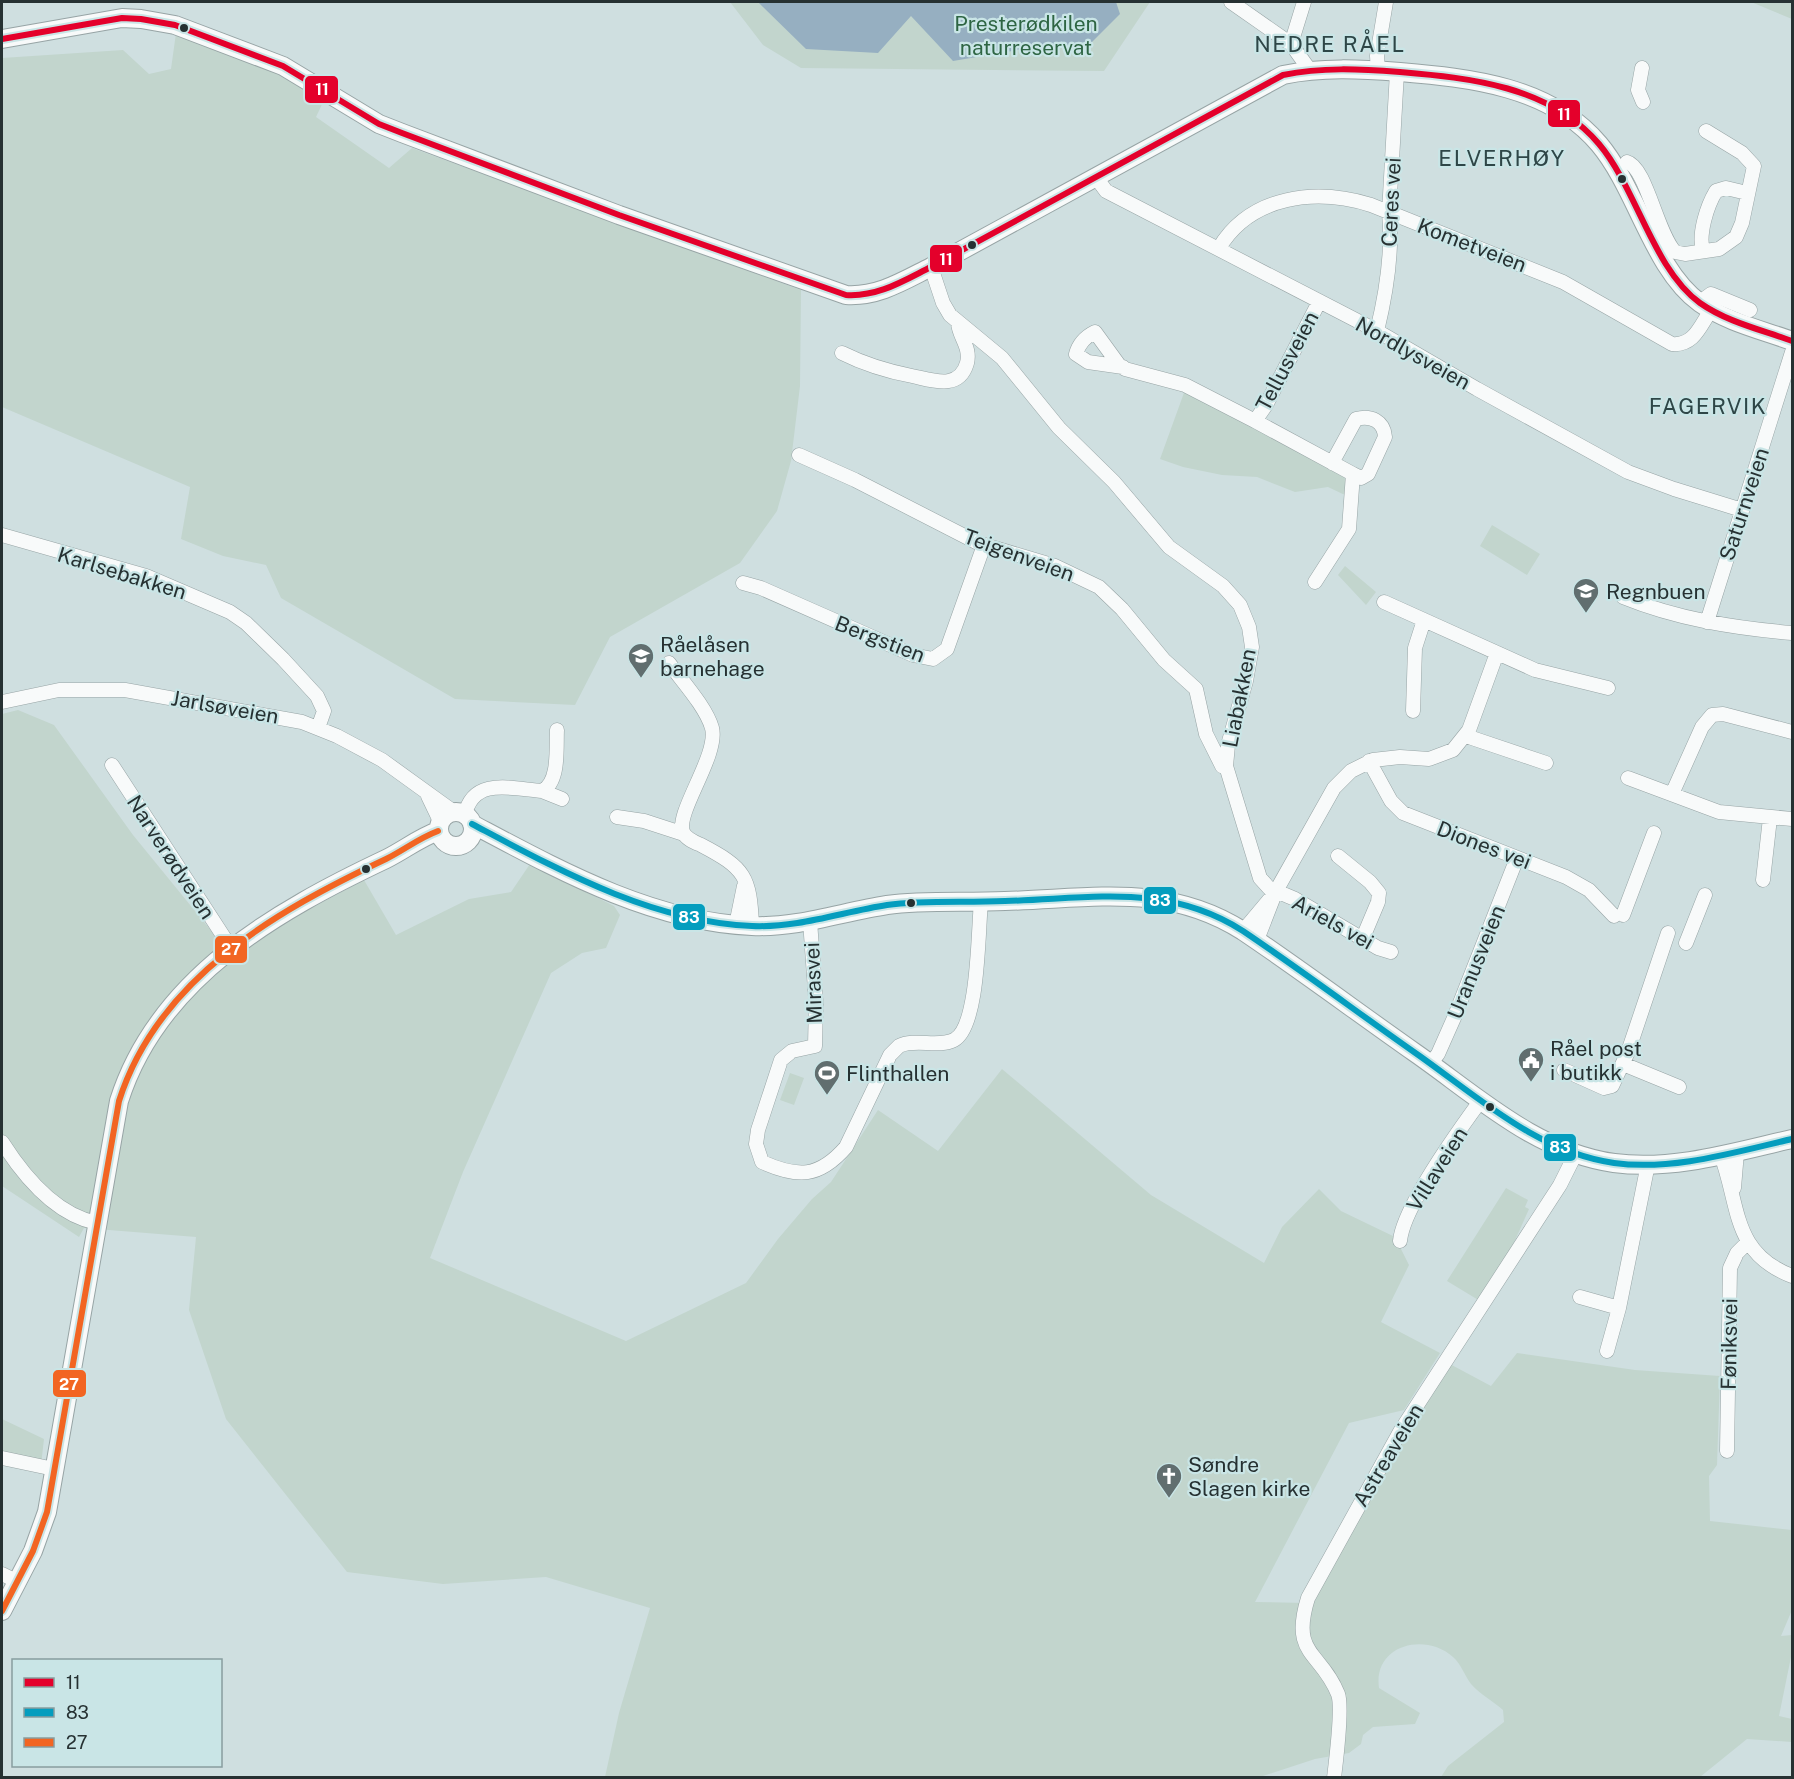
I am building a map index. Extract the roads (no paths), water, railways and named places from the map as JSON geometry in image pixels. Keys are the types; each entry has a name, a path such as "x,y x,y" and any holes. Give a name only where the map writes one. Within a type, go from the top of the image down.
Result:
{"main road":[{"path":"2,39 122,18 161,21 295,72 379,124 619,214 846,295 862,296 878,292 931,267 1282,75 1309,69 1378,70 1456,77 1491,83 1550,105 1575,120 1605,152 1674,277 1705,306 1792,340"},
{"path":"2,1611 10,1578 39,1538 54,1469 119,1101 129,1068 138,1051 162,1019 231,948 295,905 415,845 420,838 455,827 496,836 549,864 613,892 705,920 744,925 810,921 900,904 1114,896 1164,899 1201,909 1250,936 1536,1138 1575,1155 1617,1163 1648,1164 1729,1154 1792,1139"}],"street":[{"path":"1232,2 1292,44 1309,69"},
{"path":"1292,44 1304,2"},
{"path":"1378,70 1377,56 1386,2"},
{"path":"1642,68 1638,90 1643,102"},
{"name":"Ceres vei","path":"1377,331 1383,308 1391,231 1389,213 1397,72"},
{"path":"1627,162 1633,164 1641,173 1654,213 1671,248 1685,254 1726,246 1736,237 1742,223 1753,174 1751,160 1723,139 1706,131"},
{"name":"Nordlysveien","path":"1095,176 1106,191 1377,331 1628,472 1742,510"},
{"path":"1703,251 1701,242 1708,209 1716,191 1726,188 1747,193"},
{"name":"Kometveien","path":"1219,248 1227,235 1243,220 1268,206 1289,198 1316,195 1371,205 1545,274 1672,345 1686,344 1691,340 1705,306"},
{"name":"Liabakken","path":"931,267 943,303 958,323 1002,358 1059,428 1114,482 1169,546 1223,586 1240,605 1249,627 1252,647 1246,681 1228,745 1226,766 1257,873 1265,885 1276,891"},
{"path":"1705,306 1711,294 1750,310"},
{"name":"Tellusveien","path":"1255,421 1266,405 1319,302"},
{"name":"Liabakken","path":"842,352 878,369 936,383 951,381 963,371 968,356 958,323"},
{"name":"Saturnveien","path":"1707,622 1792,352"},
{"name":"Tellusveien","path":"1123,367 1185,385 1353,474"},
{"path":"1315,582 1349,529 1353,474 1361,478 1368,474 1385,437 1381,424 1372,418 1358,418 1354,421 1332,463"},
{"name":"Teigenveien","path":"799,455 855,480 961,536 1038,560 1084,578 1099,587 1122,609 1167,663 1187,678 1196,689 1206,734 1222,766 1226,766"},
{"name":"Karlsebakken","path":"2,535 146,576 230,612 264,640 317,696 324,711 318,728"},
{"name":"Bergstien","path":"743,583 760,588 914,655 933,659 947,649 984,545"},
{"path":"1623,597 1671,614 1707,622 1792,633"},
{"path":"1384,602 1552,676 1608,688"},
{"path":"1413,711 1415,648 1424,620"},
{"path":"1250,936 1334,788 1351,771 1369,761 1385,758 1436,758 1453,750 1466,736 1497,653"},
{"path":"669,663 712,728 711,744 698,785 682,819 684,834"},
{"name":"Jarlsøveien","path":"2,702 59,690 125,690 277,716 318,728 382,760 428,796 455,827"},
{"path":"1672,794 1702,727 1712,715 1723,714 1792,732"},
{"path":"542,791 548,788 553,776 557,730"},
{"path":"1466,736 1546,763"},
{"name":"Diones vei","path":"1369,761 1391,801 1403,813 1584,886 1618,916 1654,833"},
{"name":"Narverødveien","path":"112,765 231,948"},
{"path":"1628,778 1719,812 1792,819"},
{"path":"455,827 467,802 479,790 496,788 542,791 562,799"},
{"path":"617,817 644,821 684,834 733,862 741,871 746,882 744,925"},
{"path":"1763,880 1770,818"},
{"path":"1338,856 1370,882 1379,893 1362,940"},
{"name":"Uranusveien","path":"1430,1064 1438,1054 1454,1018 1517,858"},
{"name":"Ariels vei","path":"1276,891 1294,899 1362,940 1391,952"},
{"path":"1686,943 1705,895"},
{"name":"Mirasvei","path":"810,921 816,1003 815,1046 792,1051 781,1060 758,1130 756,1144 762,1162 788,1173 808,1173 820,1169 841,1153 860,1121 890,1055 899,1046 947,1042 955,1040 964,1031 973,1002 981,902"},
{"path":"1564,1070 1608,1088 1616,1081 1668,933"},
{"path":"1623,1064 1678,1087"},
{"name":"Villaveien","path":"1400,1241 1401,1231 1416,1200 1481,1100"},
{"path":"2,1142 23,1172 63,1208 84,1221 97,1223"},
{"path":"1729,1154 1733,1193 1747,1243 1763,1260 1792,1276"},
{"name":"Astreaveien","path":"1335,1778 1339,1695 1305,1644 1304,1612 1308,1598 1389,1449 1560,1185 1575,1155"},
{"path":"1607,1351 1648,1164"},
{"name":"Føniksvei","path":"1726,1450 1731,1268 1737,1254 1747,1243"},
{"path":"1580,1297 1618,1308"},
{"path":"2,1458 54,1469"}],"water":[{"path":"758,2 1116,2 1120,14 1086,48 1047,45 953,61 911,16 878,53 806,49"}],"place":[{"name":"Regnbuen","path":"1586,614"},
{"name":"Råelåsen barnehage","path":"641,679"},
{"name":"Råel post i butikk","path":"1531,1083"},
{"name":"Flinthallen","path":"827,1096"},
{"name":"Søndre Slagen kirke","path":"1169,1499"}],"district":[{"name":"NEDRE RÅEL","path":"1330,44"},
{"name":"ELVERHØY","path":"1502,158"},
{"name":"FAGERVIK","path":"1708,406"}],"park label":[{"name":"Presterødkilen naturreservat","path":"1026,35"}]}
